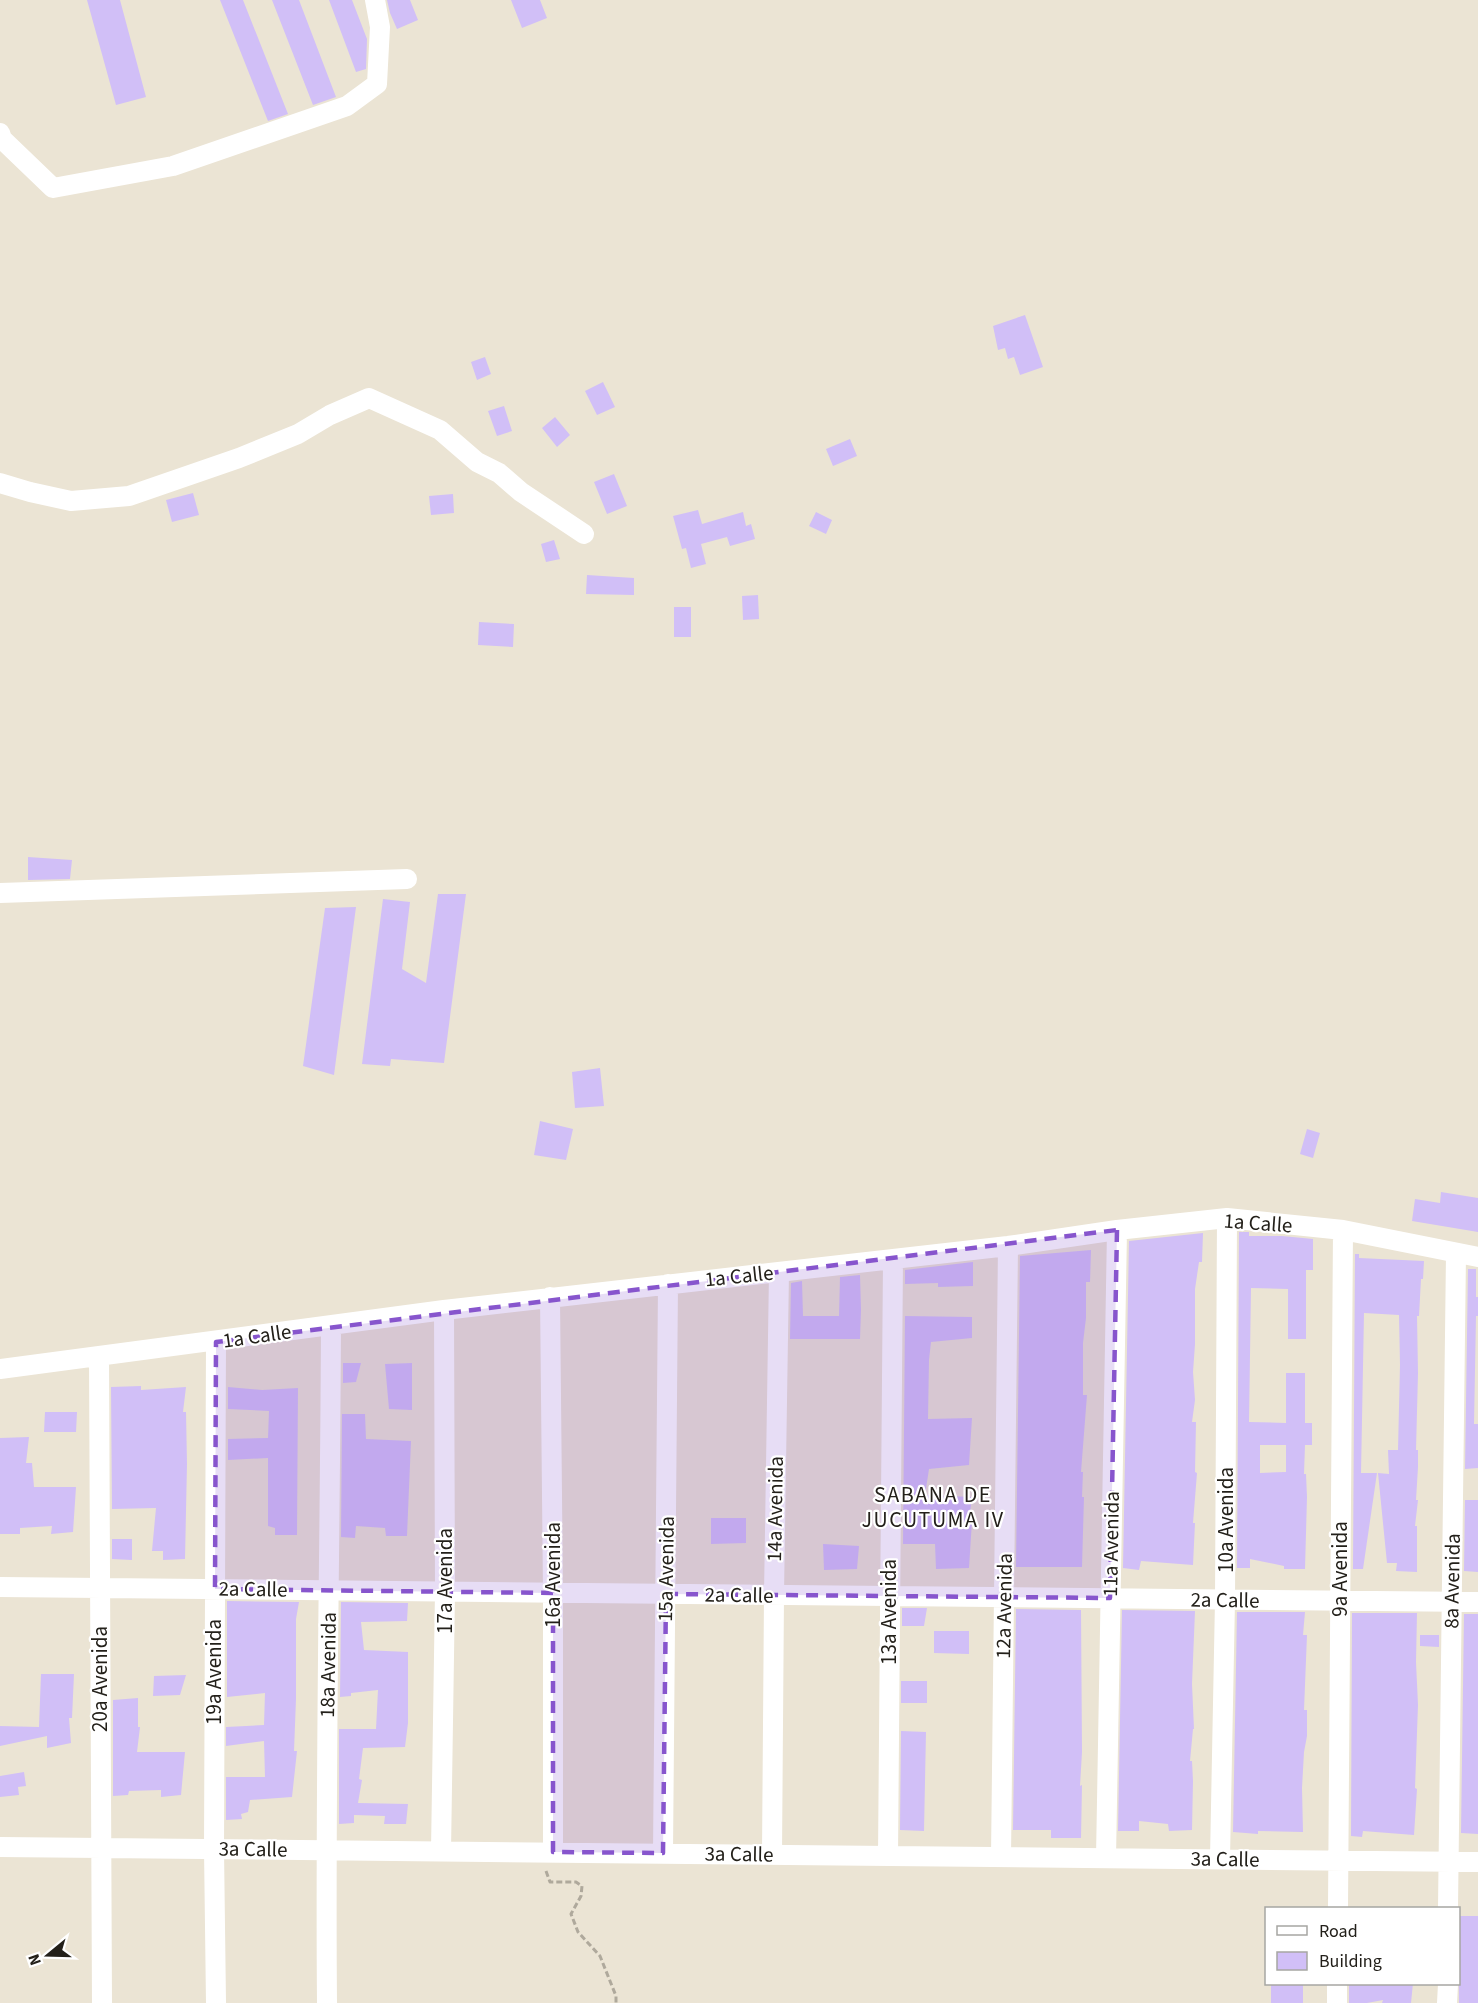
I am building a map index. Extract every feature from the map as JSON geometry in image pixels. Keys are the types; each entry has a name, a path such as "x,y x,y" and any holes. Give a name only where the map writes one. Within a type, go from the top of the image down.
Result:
{"street":[{"path":"0,133 2,138 53,188 172,166 347,106 377,84 380,27 375,0"},
{"path":"0,483 70,501 129,496 259,450 298,434 330,415 369,398 440,430 477,462 500,473 521,492 584,534"},
{"path":"0,894 407,879"},
{"name":"1a Calle","path":"0,1369 444,1310 893,1260 1117,1230 1227,1218 1343,1230 1478,1257"},
{"name":"10a Avenida","path":"1220,1859 1225,1600 1227,1218"},
{"name":"11a Avenida","path":"1106,1858 1117,1230"},
{"name":"9a Avenida","path":"1338,1907 1343,1230"},
{"name":"12a Avenida","path":"1001,1857 1008,1246"},
{"name":"8a Avenida","path":"1448,1907 1456,1253"},
{"name":"13a Avenida","path":"888,1856 893,1260"},
{"name":"14a Avenida","path":"772,1854 779,1272"},
{"name":"15a Avenida","path":"663,1853 668,1284"},
{"name":"16a Avenida","path":"550,1297 553,1852"},
{"name":"17a Avenida","path":"441,1851 445,1591 444,1310"},
{"name":"18a Avenida","path":"327,2003 326,1850 331,1326"},
{"name":"19a Avenida","path":"216,1342 214,1589 216,2003"},
{"name":"20a Avenida","path":"99,1356 102,2003"},
{"name":"2a Calle","path":"0,1587 1478,1602"},
{"name":"3a Calle","path":"0,1846 1478,1862"},
{"path":"1337,1985 1337,2003"},
{"path":"1448,1985 1448,2003"}],"path":[{"path":"553,1852 545,1872 550,1882 576,1881 582,1886 581,1896 571,1914 578,1932 600,1956 616,1996 616,2003"}],"highlighted area":[{"path":"1117,1230 1110,1598 666,1594 663,1853 553,1852 553,1593 215,1589 216,1342"}],"building":[{"path":"87,0 120,0 146,97 116,105"},
{"path":"220,0 243,0 288,114 268,121"},
{"path":"272,0 299,0 336,97 313,105"},
{"path":"329,0 352,0 367,39 366,69 356,72"},
{"path":"387,0 410,0 418,20 397,29"},
{"path":"511,0 540,0 547,18 522,28"},
{"path":"1025,315 1043,367 1020,375 1014,357 1008,359 1005,348 998,350 993,326"},
{"path":"485,357 491,374 477,380 471,362"},
{"path":"603,382 615,407 597,415 585,391"},
{"path":"504,406 512,431 497,436 488,411"},
{"path":"555,417 570,435 557,447 542,428"},
{"path":"850,439 857,456 833,466 826,449"},
{"path":"614,474 627,506 607,514 594,482"},
{"path":"193,493 199,515 172,522 166,500"},
{"path":"453,494 454,513 431,515 429,496"},
{"path":"698,510 702,524 743,512 746,526 751,524 755,539 730,546 727,537 701,544 706,564 691,568 686,548 682,549 673,516"},
{"path":"816,512 832,520 826,534 809,526"},
{"path":"554,540 560,559 546,562 541,544"},
{"path":"587,575 634,578 634,595 586,594"},
{"path":"758,595 759,619 743,620 742,596"},
{"path":"674,607 691,607 691,637 674,637"},
{"path":"479,622 514,624 513,647 478,645"},
{"path":"28,857 72,860 70,879 28,880"},
{"path":"438,894 466,894 444,1063 391,1059 390,1066 362,1064 383,899 410,902 402,969 426,983"},
{"path":"356,907 334,1075 303,1066 325,908"},
{"path":"600,1068 604,1106 575,1108 572,1072"},
{"path":"540,1121 573,1129 566,1160 534,1155"},
{"path":"1307,1129 1320,1133 1313,1158 1300,1154"},
{"path":"1441,1192 1478,1198 1478,1232 1412,1221 1415,1199 1440,1203"},
{"path":"1239,1232 1249,1232 1249,1236 1313,1239 1313,1270 1306,1270 1306,1339 1288,1339 1288,1289 1251,1288 1249,1422 1286,1423 1286,1373 1305,1373 1305,1423 1312,1423 1312,1445 1305,1445 1304,1474 1306,1474 1307,1497 1305,1569 1284,1569 1284,1566 1250,1559 1250,1568 1237,1568","holes":["1260,1445 1286,1445 1286,1472 1260,1473"]},
{"path":"1203,1233 1202,1262 1199,1262 1195,1289 1193,1372 1195,1400 1192,1422 1196,1422 1195,1472 1197,1473 1193,1523 1195,1523 1193,1565 1141,1561 1139,1570 1123,1568 1129,1241"},
{"path":"1091,1250 1090,1282 1086,1282 1083,1343 1083,1395 1087,1395 1081,1472 1083,1472 1082,1497 1084,1497 1082,1567 1016,1567 1020,1256"},
{"path":"1355,1254 1359,1254 1359,1258 1424,1261 1419,1316 1417,1316 1416,1450 1418,1450 1418,1467 1416,1500 1418,1500 1415,1526 1417,1526 1417,1572 1396,1571 1397,1563 1387,1563 1378,1473 1389,1474 1388,1450 1398,1450 1399,1315 1364,1313 1361,1473 1377,1473 1363,1569 1353,1569"},
{"path":"973,1262 973,1286 938,1287 938,1283 905,1284 905,1270"},
{"path":"1468,1269 1476,1269 1476,1297 1478,1297 1474,1424 1478,1424 1478,1468 1465,1469"},
{"path":"860,1275 860,1339 790,1339 791,1283 802,1281 803,1316 839,1316 840,1277"},
{"path":"905,1316 972,1317 972,1338 931,1342 929,1360 928,1419 972,1418 969,1465 929,1469 925,1495 972,1497 969,1521 972,1521 969,1568 936,1569 935,1544 903,1544"},
{"path":"343,1363 361,1363 356,1382 343,1383"},
{"path":"412,1363 412,1410 389,1409 385,1364"},
{"path":"141,1386 141,1390 186,1387 183,1412 186,1412 187,1464 185,1559 163,1560 163,1551 152,1551 156,1508 112,1509 111,1387"},
{"path":"228,1387 262,1390 298,1388 297,1535 275,1535 275,1528 268,1526 268,1458 228,1460 228,1439 268,1438 269,1411 228,1409"},
{"path":"45,1412 77,1412 76,1432 44,1432"},
{"path":"342,1414 365,1414 366,1439 411,1441 407,1536 386,1536 385,1528 356,1526 355,1538 341,1537"},
{"path":"29,1437 26,1463 32,1463 34,1487 76,1487 73,1532 51,1534 52,1526 20,1528 20,1534 0,1534 0,1438"},
{"path":"1465,1500 1478,1500 1478,1572 1464,1571"},
{"path":"711,1518 746,1518 746,1543 711,1544"},
{"path":"112,1539 132,1539 132,1560 112,1559"},
{"path":"823,1544 859,1546 857,1569 824,1570"},
{"path":"227,1601 299,1602 296,1619 294,1751 297,1751 292,1797 250,1800 248,1812 241,1814 242,1819 226,1820 226,1777 265,1777 264,1741 226,1746 226,1727 264,1725 265,1693 227,1697"},
{"path":"341,1602 408,1603 407,1621 361,1622 364,1650 408,1652 408,1723 405,1747 363,1748 359,1779 362,1780 358,1803 408,1804 406,1824 384,1824 385,1816 354,1815 354,1823 339,1824 339,1729 376,1729 378,1690 351,1693 351,1696 340,1697"},
{"path":"902,1608 927,1608 924,1626 902,1626"},
{"path":"1016,1609 1081,1610 1081,1838 1051,1838 1051,1830 1013,1830"},
{"path":"1122,1610 1195,1611 1192,1684 1194,1729 1190,1761 1192,1761 1193,1781 1192,1830 1169,1831 1168,1824 1139,1821 1139,1831 1118,1831"},
{"path":"1237,1612 1305,1612 1303,1635 1307,1635 1304,1710 1307,1710 1307,1736 1302,1788 1303,1832 1258,1831 1258,1834 1233,1832"},
{"path":"1352,1613 1417,1613 1418,1705 1415,1788 1417,1789 1414,1835 1363,1831 1362,1837 1351,1836"},
{"path":"1464,1614 1478,1614 1478,1834 1461,1833"},
{"path":"934,1631 969,1631 969,1654 934,1653"},
{"path":"1420,1635 1439,1635 1439,1647 1420,1646"},
{"path":"41,1674 74,1674 72,1718 69,1718 71,1743 47,1748 47,1736 0,1746 0,1726 39,1727"},
{"path":"186,1675 180,1695 153,1696 154,1676"},
{"path":"901,1681 927,1681 927,1703 901,1703"},
{"path":"138,1698 138,1727 140,1727 137,1752 185,1752 181,1795 161,1797 161,1790 129,1791 128,1795 113,1796 113,1700"},
{"path":"901,1731 926,1732 924,1831 900,1830"},
{"path":"24,1772 26,1786 18,1787 19,1795 0,1797 0,1776"},
{"path":"1460,1916 1478,1916 1478,2003 1459,2003"},
{"path":"1271,1985 1303,1985 1303,2003 1271,2003"},
{"path":"1349,1985 1413,1985 1411,2003 1382,2003 1383,2000 1349,2003"}],"district":[{"name":"SABANA DE JUCUTUMA IV","path":"933,1508"}]}
